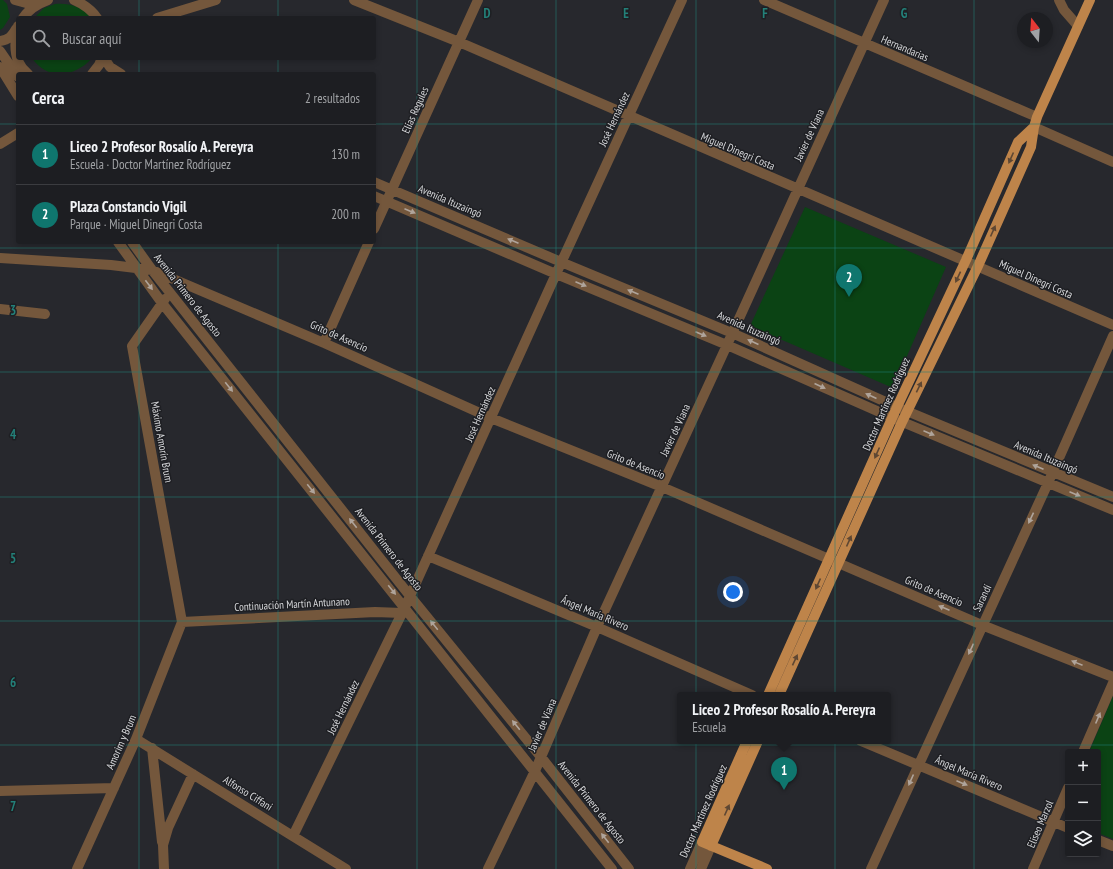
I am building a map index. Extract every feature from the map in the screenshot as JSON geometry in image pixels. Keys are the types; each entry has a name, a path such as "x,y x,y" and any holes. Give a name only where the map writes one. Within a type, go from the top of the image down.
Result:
{"main road":[{"name":"Doctor Martínez Rodríguez","path":"769,692 829,559 898,420 907,411 978,266 1031,147 1037,117 1090,0"},
{"name":"Doctor Martínez Rodríguez","path":"780,692 839,563 898,420 897,407 966,260 1018,142 1034,127"},
{"name":"Doctor Martínez Rodríguez","path":"707,844 746,744"},
{"name":"Doctor Martínez Rodríguez","path":"707,844 757,744"},
{"path":"707,844 767,869"}],"street":[{"path":"15,0 26,3 44,1"},
{"path":"74,0 84,5 95,16"},
{"path":"164,16 216,0"},
{"name":"Miguel Dinegri Costa","path":"354,0 459,42 797,189 966,260 1113,325"},
{"name":"Elías Regules","path":"376,225 478,0"},
{"name":"José Hernández","path":"294,836 404,610 561,262 682,0"},
{"name":"Hernandarias","path":"764,0 1037,117"},
{"name":"Javier de Viana","path":"488,869 535,771 597,627 884,0"},
{"path":"1059,0 1064,10 1078,26"},
{"path":"25,16 31,8 44,1"},
{"path":"0,41 11,36 16,29"},
{"path":"16,34 16,54"},
{"path":"0,51 16,91"},
{"path":"0,58 5,66 18,72"},
{"path":"18,60 22,72"},
{"path":"94,72 102,60"},
{"path":"105,60 110,67 118,72"},
{"path":"1034,127 1113,162"},
{"path":"0,144 16,134"},
{"name":"Avenida Ituzaingó","path":"376,183 732,333 897,407 1113,497"},
{"name":"Avenida Ituzaingó","path":"376,197 727,345 898,420 1113,510"},
{"path":"119,244 162,303 404,610 535,771 612,869"},
{"name":"Avenida Primero de Agosto","path":"133,244 152,270 410,596 541,757 629,869"},
{"path":"324,343 367,244"},
{"name":"Grito de Asencio","path":"0,258 111,265 152,270 324,343 491,418 662,487 982,625 1113,677"},
{"name":"Máximo Amorín Brum","path":"179,281 132,346 182,622"},
{"path":"0,309 45,314"},
{"name":"Sarandí","path":"871,869 1048,483 1113,336"},
{"name":"Ángel María Rivero","path":"428,556 597,627 745,692"},
{"name":"Continuación Martín Antunano","path":"182,622 404,610"},
{"name":"Amorim y Brum","path":"76,869 136,739 182,622"},
{"path":"1085,749 1113,683"},
{"name":"Alfonso Ciffani","path":"136,739 346,869"},
{"name":"Ángel María Rivero","path":"868,744 1065,827"},
{"path":"152,748 163,845 164,869"},
{"path":"163,845 168,828 193,774"},
{"path":"0,791 114,788"},
{"name":"Eliseo Marzol","path":"1033,869 1065,795"},
{"path":"1101,841 1113,846"},
{"name":"Doctor Martínez Rodríguez","path":"690,869 707,844"},
{"name":"Doctor Martínez Rodríguez","path":"701,869 707,844"}],"green space":[{"path":"0,0 3,0 7,4 10,17 0,30"},
{"path":"55,4 65,4 79,8 89,16 36,16 44,8"},
{"path":"34,60 90,60 78,69 70,72 50,72 38,65"},
{"path":"805,207 946,267 893,388 750,326"},
{"path":"1113,696 1113,839 1101,834 1101,749 1090,749"}],"place":[{"name":"Plaza Constancio Vigil","path":"849,297"},
{"name":"Liceo 2 Profesor Rosalío A. Pereyra","path":"784,790"}]}
